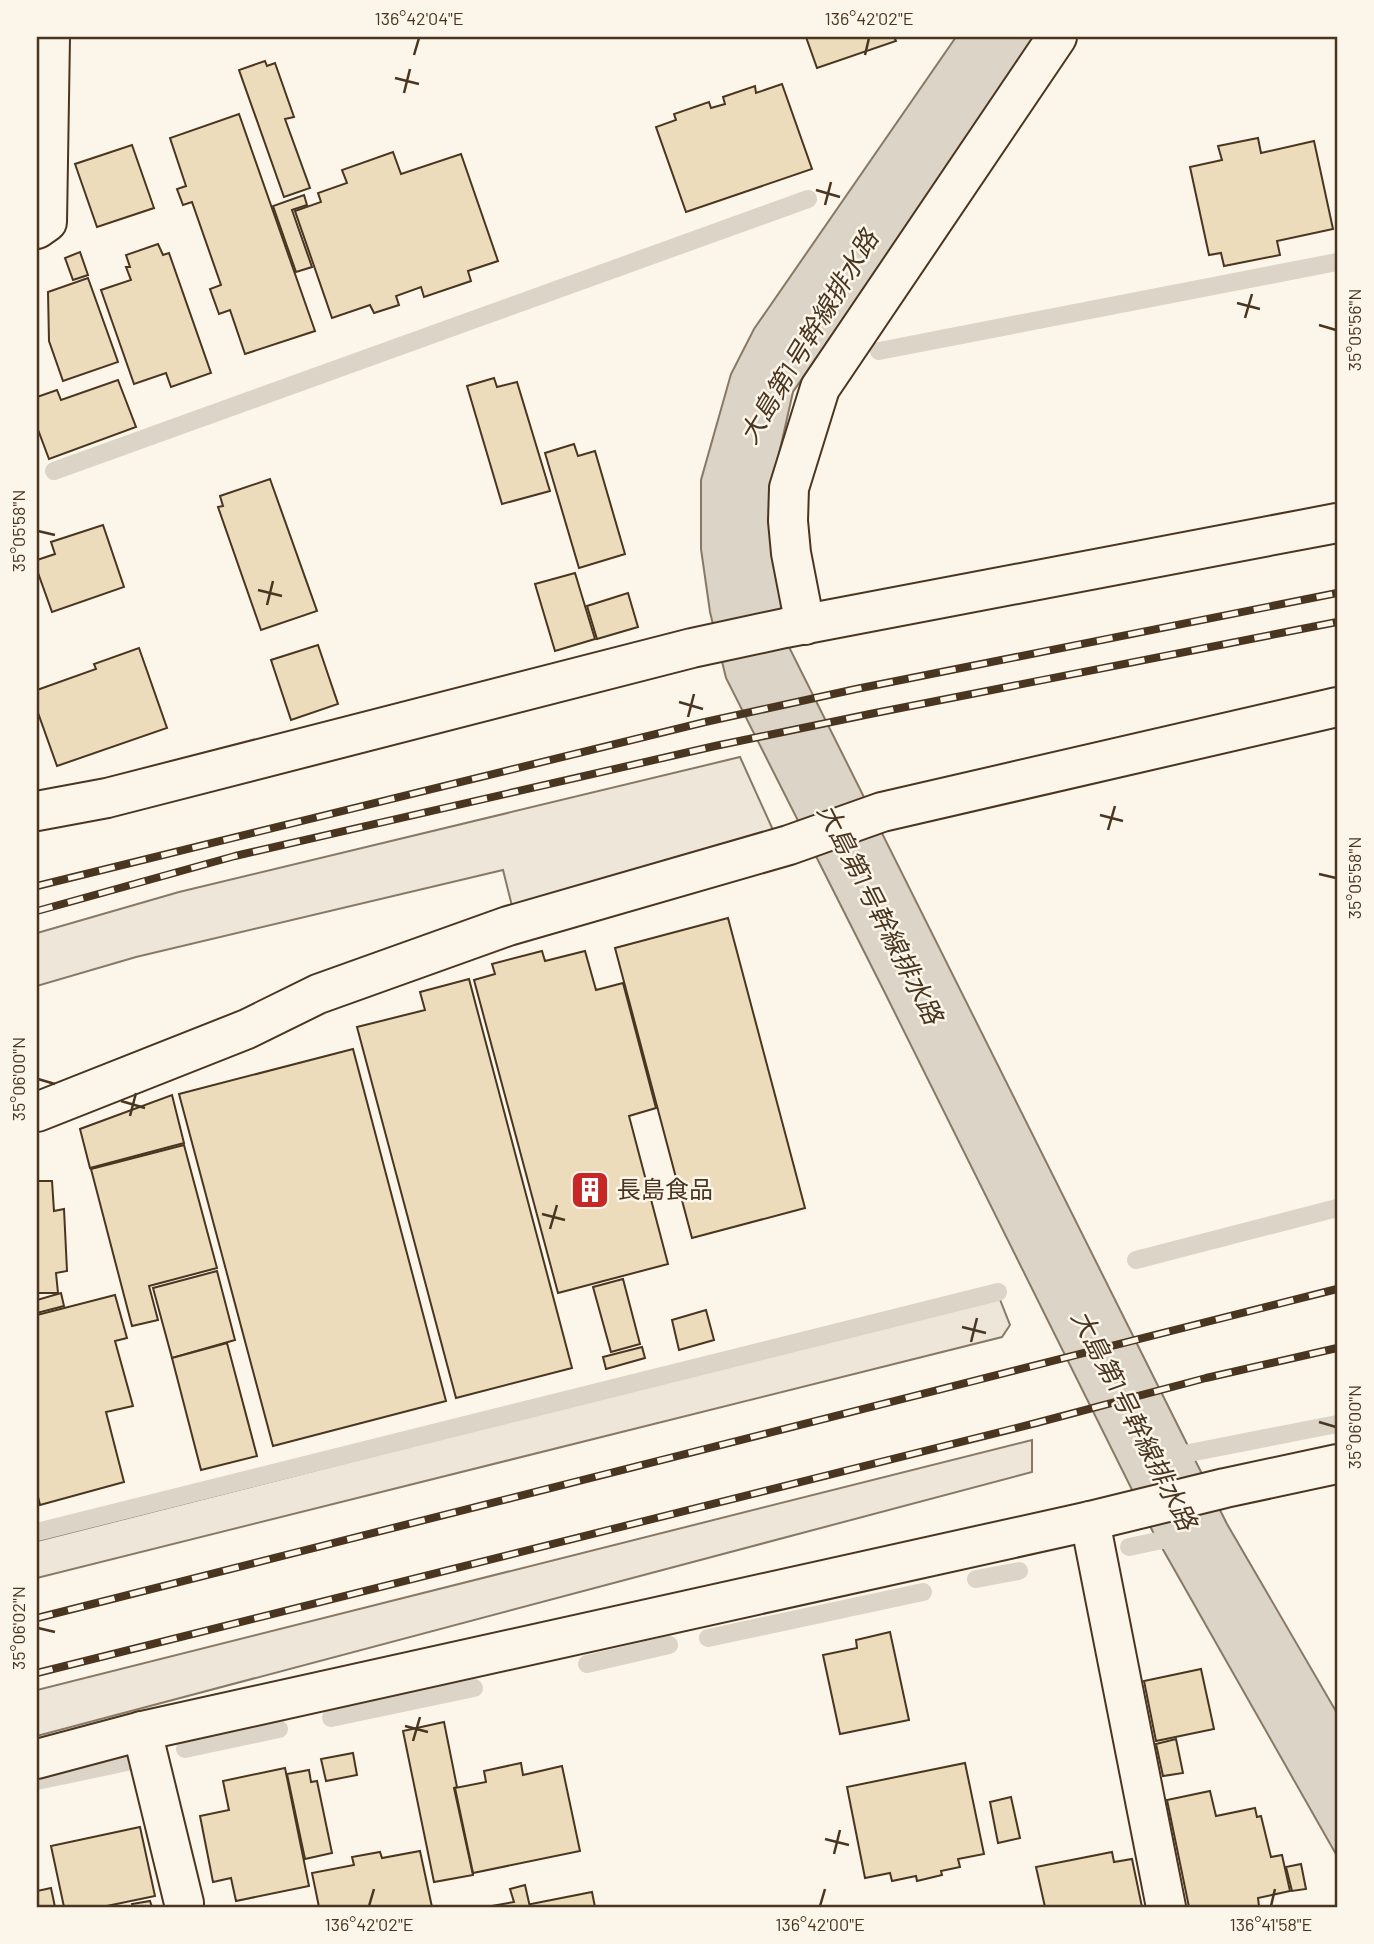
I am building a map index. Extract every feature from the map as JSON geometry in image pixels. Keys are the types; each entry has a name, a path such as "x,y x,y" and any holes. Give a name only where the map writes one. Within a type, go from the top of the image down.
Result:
{"street":[{"path":"37,229 47,222 50,37"},
{"path":"795,627 788,521 789,488 820,388 1057,37"},
{"path":"37,811 107,798 692,648 1337,523"},
{"path":"37,1112 247,1030 318,994 508,926 789,845 882,812 1337,707"},
{"path":"37,1759 142,1731 1337,1464"},
{"path":"1090,1521 1166,1907"},
{"path":"142,1731 184,1903"}],"shaded area":[{"path":"740,757 773,830 514,914 503,870 136,957 37,986 37,933 179,892"},
{"path":"999,1297 1010,1325 1002,1337 37,1578 37,1541"},
{"path":"1032,1440 1032,1472 37,1736 37,1690"}],"water":[{"name":"大島第1号幹線排水路","path":"956,37 1035,37 793,392 774,476 771,546 786,611 774,617 1227,1524 1337,1713 1337,1856 1153,1532 726,678 710,612 701,549 701,480 731,374 754,329"}],"building":[{"path":"806,37 894,37 896,41 817,68"},
{"path":"265,61 267,66 275,63 294,117 285,119 310,188 284,197 239,70"},
{"path":"782,84 812,169 686,212 656,127 676,120 674,114 709,102 711,108 725,104 723,97 755,86 756,93"},
{"path":"239,114 315,331 245,354 230,310 219,314 210,289 221,285 192,202 183,205 177,189 186,186 170,138"},
{"path":"1258,138 1261,153 1314,141 1333,229 1277,241 1280,255 1224,266 1221,253 1209,255 1190,167 1222,160 1218,146"},
{"path":"132,145 154,208 97,227 75,164"},
{"path":"393,152 401,174 461,154 498,261 468,271 471,281 424,297 421,287 396,296 399,305 374,313 370,305 332,318 295,211 321,202 318,193 347,183 342,170"},
{"path":"304,195 307,205 292,210 312,267 296,272 273,206"},
{"path":"158,244 163,255 169,253 211,373 171,387 166,373 134,384 101,290 131,280 126,267 130,267 126,255"},
{"path":"80,252 88,275 73,280 65,258"},
{"path":"88,278 118,362 63,381 49,341 48,292"},
{"path":"494,378 497,387 517,382 550,491 502,504 467,386"},
{"path":"118,380 136,427 49,459 37,427 37,397 57,390 61,400"},
{"path":"574,444 578,456 595,451 625,554 579,568 545,453"},
{"path":"270,479 317,611 261,630 218,507 223,506 220,496"},
{"path":"103,525 124,587 52,612 37,570 37,560 55,554 51,542"},
{"path":"575,573 595,639 555,651 535,584"},
{"path":"628,593 638,627 597,639 587,606"},
{"path":"318,645 338,704 291,720 271,660"},
{"path":"139,648 167,728 57,766 37,710 37,690 96,669 94,664"},
{"path":"728,918 805,1208 692,1238 615,948"},
{"name":"長島食品","path":"542,951 545,961 585,951 596,990 623,983 656,1108 629,1116 668,1264 558,1293 474,980 495,974 492,964"},
{"path":"469,979 572,1368 456,1398 357,1027 425,1010 420,992"},
{"path":"353,1049 446,1401 273,1446 179,1094"},
{"path":"172,1095 184,1143 90,1168 80,1129"},
{"path":"184,1145 217,1268 149,1286 158,1320 132,1326 91,1169"},
{"path":"37,1181 52,1181 54,1211 64,1209 67,1271 56,1273 58,1293 37,1293"},
{"path":"217,1271 235,1340 172,1358 153,1288"},
{"path":"623,1279 640,1344 611,1352 593,1287"},
{"path":"61,1293 64,1306 37,1313 37,1300"},
{"path":"115,1295 127,1338 115,1341 133,1406 106,1412 124,1482 40,1505 37,1493 37,1315"},
{"path":"706,1310 714,1340 679,1350 672,1320"},
{"path":"227,1343 257,1456 201,1470 172,1358"},
{"path":"642,1347 645,1358 606,1369 603,1357"},
{"path":"890,1632 909,1720 840,1734 823,1655 857,1648 856,1640"},
{"path":"1201,1669 1214,1729 1156,1741 1144,1681"},
{"path":"444,1722 457,1787 454,1788 473,1875 434,1882 403,1731"},
{"path":"1176,1739 1183,1773 1163,1776 1156,1744"},
{"path":"353,1753 357,1775 326,1781 321,1759"},
{"path":"521,1763 523,1775 562,1766 580,1851 473,1873 455,1788 486,1782 484,1771"},
{"path":"965,1763 984,1854 958,1859 960,1867 917,1881 916,1876 892,1881 890,1873 865,1878 847,1787"},
{"path":"285,1768 309,1886 236,1901 231,1878 213,1882 200,1816 229,1810 223,1781"},
{"path":"309,1770 311,1782 317,1781 332,1853 305,1859 287,1774"},
{"path":"1210,1791 1216,1816 1255,1808 1257,1817 1261,1816 1271,1857 1282,1855 1290,1891 1258,1898 1259,1906 1189,1907 1167,1800"},
{"path":"1011,1797 1020,1838 998,1843 990,1802"},
{"path":"140,1827 155,1896 102,1907 64,1907 51,1846"},
{"path":"420,1851 432,1907 319,1907 312,1873 354,1865 352,1857 380,1852 382,1858"},
{"path":"1112,1852 1114,1862 1132,1859 1142,1907 1045,1907 1036,1867"},
{"path":"1301,1864 1306,1889 1292,1891 1286,1867"},
{"path":"525,1885 530,1907 486,1907 514,1902 510,1889"},
{"path":"51,1888 55,1907 37,1907 37,1891"},
{"path":"592,1892 595,1907 532,1907 531,1904"},
{"path":"150,1901 152,1907 133,1907 132,1904"}],"waterway":[{"path":"54,471 808,199"},
{"path":"879,351 1337,262"},
{"path":"1136,1260 1337,1208"},
{"path":"37,1532 998,1292"},
{"name":"大島第1号幹線排水路","path":"1169,1457 1337,1424"},
{"name":"大島第1号幹線排水路","path":"1129,1547 1181,1536"},
{"path":"976,1579 1019,1571"},
{"path":"708,1638 923,1592"},
{"path":"587,1664 669,1645"},
{"path":"331,1718 474,1688"},
{"path":"185,1749 279,1729"},
{"path":"37,1781 127,1762"}],"railway":[{"path":"37,886 705,722 856,689 1337,593"},
{"path":"37,911 235,856 715,746 1337,622"},
{"path":"37,1618 1337,1289"},
{"path":"37,1673 1206,1378 1337,1348"}],"place":[{"name":"長島食品","path":"590,1190"}]}
